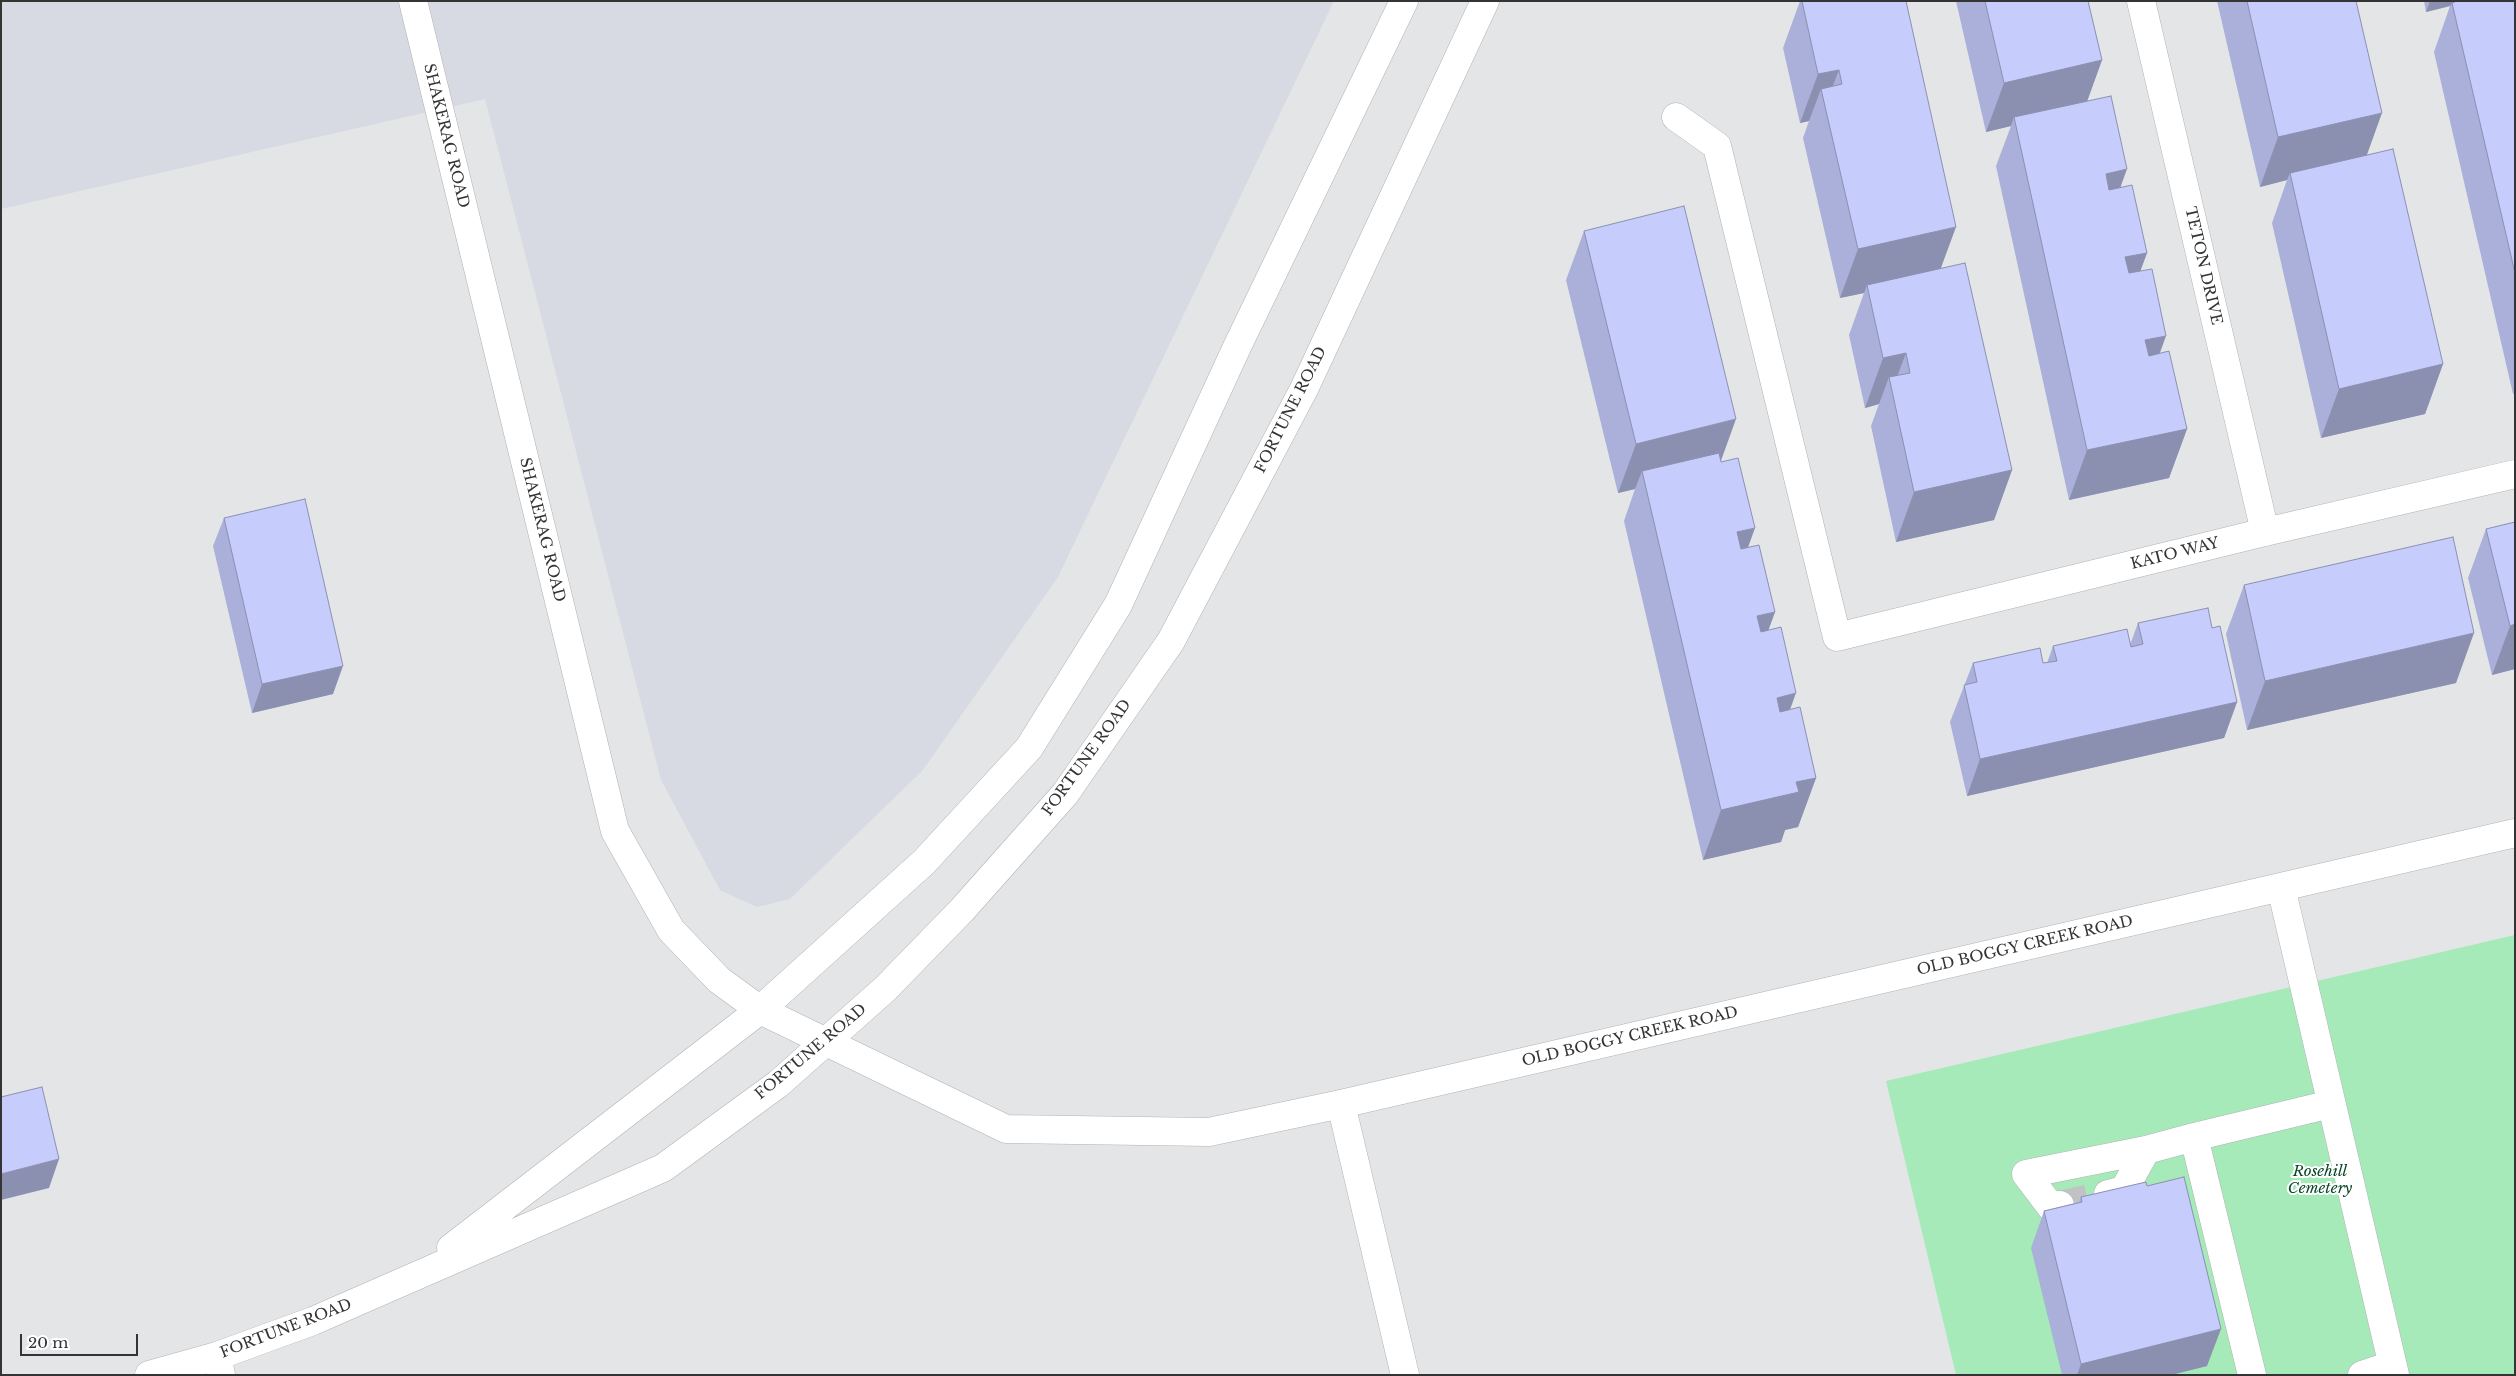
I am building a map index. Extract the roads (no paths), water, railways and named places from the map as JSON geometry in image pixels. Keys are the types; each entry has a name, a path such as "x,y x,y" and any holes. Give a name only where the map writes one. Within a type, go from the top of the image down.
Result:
{"street":[{"name":"SHAKERAG ROAD","path":"414,1 615,831 671,930 719,980 760,1010"},
{"name":"FORTUNE ROAD","path":"420,1272 760,1010 924,862 1029,748 1118,606 1237,347 1404,1"},
{"name":"FORTUNE ROAD","path":"149,1375 219,1365 420,1272 663,1168 778,1084 905,969 962,910 1065,794 1171,641 1304,389 1485,1"},
{"name":"TETON DRIVE","path":"2141,1 2265,532"},
{"name":"KATO WAY","path":"1676,117 1717,146 1837,636 2265,532 2515,474"},
{"name":"OLD BOGGY CREEK ROAD","path":"760,1010 1006,1129 1209,1132 1341,1104 2515,833"},
{"path":"2281,887 2393,1370 2362,1375"},
{"path":"1341,1104 1405,1375"},
{"path":"2060,1205 2050,1207 2026,1174 2146,1150 2332,1104"},
{"path":"2194,1137 2252,1375"},
{"path":"2108,1194 2124,1190 2146,1150"}],"tunnel":[{"path":"2060,1205 2108,1194"}],"park label":[{"name":"Rosehill Cemetery","path":"2320,1180"}]}
